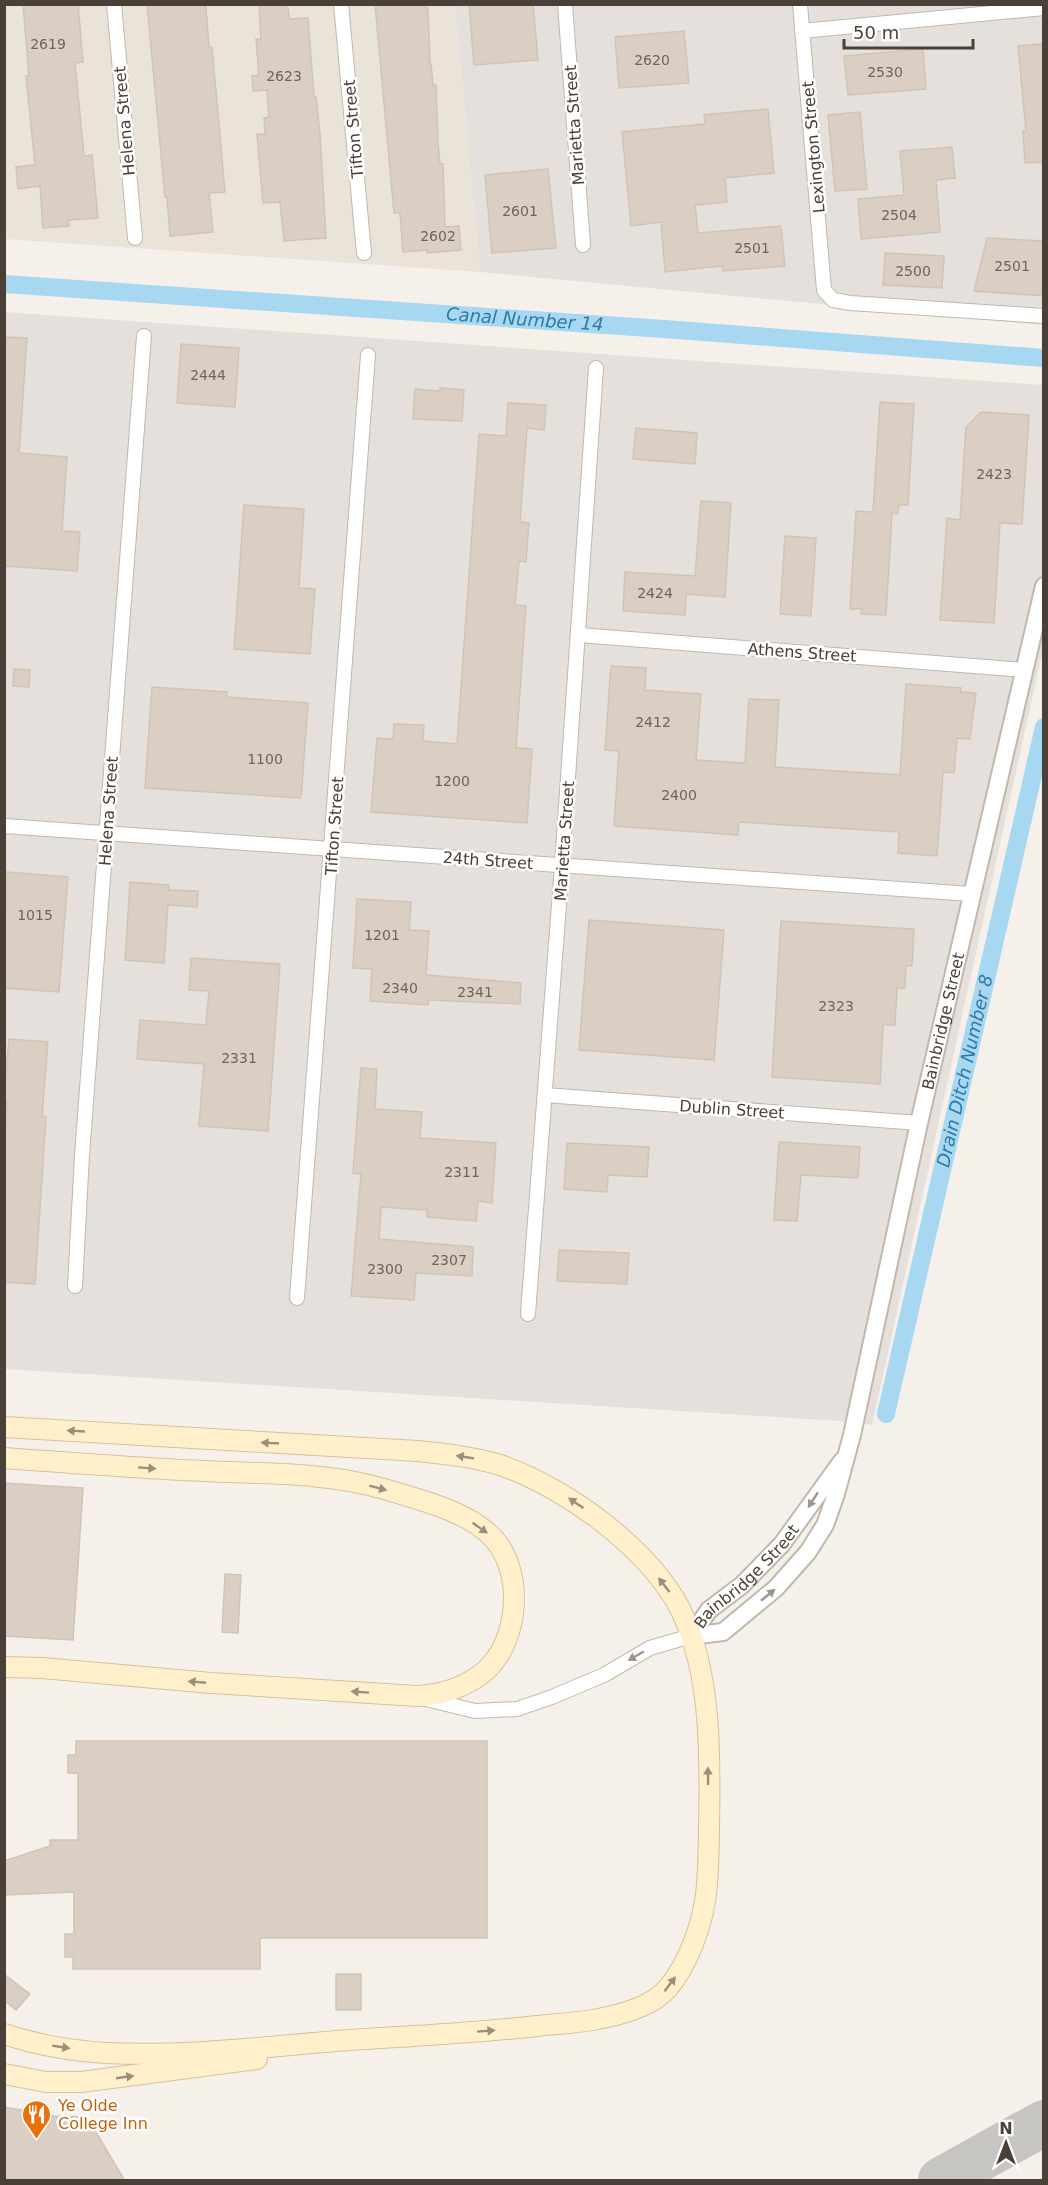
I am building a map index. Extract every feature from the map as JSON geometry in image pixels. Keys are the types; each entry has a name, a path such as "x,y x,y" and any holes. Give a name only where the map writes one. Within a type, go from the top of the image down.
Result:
{"main road":[{"path":"4,1427 418,1451 480,1460 501,1466 556,1491 597,1518 645,1562 669,1591 679,1607 698,1661 708,1740 707,1895 699,1931 682,1968 663,1993 638,2008 593,2020 172,2053 85,2051 40,2044 4,2034"},
{"path":"4,1458 327,1478 364,1484 458,1515 480,1526 493,1537 512,1571 514,1594 510,1627 495,1659 485,1671 468,1683 442,1694 417,1696 210,1683 4,1663"},
{"path":"4,1667 73,1671"},
{"path":"4,2074 46,2082 81,2082 447,2033"}],"street":[{"name":"Helena Street","path":"114,4 135,238"},
{"name":"Tifton Street","path":"341,4 364,253"},
{"name":"Marietta Street","path":"565,4 583,245"},
{"name":"Lexington Street","path":"800,4 824,290 832,300 850,303 1044,316"},
{"path":"802,31 1044,8"},
{"name":"Helena Street","path":"75,1286 82,1155 144,336"},
{"name":"Tifton Street","path":"297,1298 368,355"},
{"name":"Marietta Street","path":"528,1314 579,635 596,368"},
{"name":"Bainbridge Street","path":"691,1636 723,1632 776,1588 808,1552 825,1524 836,1494 855,1424 919,1123 1044,586"},
{"name":"Athens Street","path":"579,635 1024,670"},
{"name":"24th Street","path":"4,826 971,894"},
{"name":"Dublin Street","path":"545,1095 919,1123"},
{"name":"Bainbridge Street","path":"691,1636 709,1610 742,1585 782,1544 846,1456"},
{"path":"417,1696 475,1711 517,1709 603,1675 650,1647 691,1636"}],"shaded area":[{"path":"4,5 455,5 480,272 5,239"},
{"path":"455,5 1043,5 1043,325 480,272"},
{"path":"4,312 1043,385 1043,649 872,1425 840,1421 5,1369"}],"building":[{"path":"23,4 78,4 83,62 75,63 84,156 92,155 98,218 68,220 69,226 43,228 40,186 18,189 16,167 35,165 26,76 29,76"},
{"path":"147,4 205,4 209,47 212,47 225,192 209,193 213,232 170,236"},
{"path":"259,4 287,4 290,19 308,18 314,97 316,97 320,134 326,238 284,241 280,202 263,203 257,134 265,134 264,118 269,117 267,90 253,91 252,76 259,75 256,39 261,39"},
{"path":"375,4 425,4 425,8 428,8 430,64 433,85 436,85 438,143 440,164 443,164 445,227 459,226 461,250 427,253 427,250 403,252 400,213 394,213"},
{"path":"469,4 533,4 538,60 474,65"},
{"path":"684,31 689,83 619,88 615,37"},
{"path":"1041,44 1044,46 1044,162 1025,163 1023,131 1026,131 1018,46"},
{"path":"923,49 926,89 848,95 844,56"},
{"path":"768,109 774,173 725,178 727,202 695,205 698,233 781,226 785,266 723,271 722,266 665,272 661,222 631,226 622,132 705,124 704,115"},
{"path":"860,112 867,189 835,191 828,115"},
{"path":"952,147 955,178 936,180 940,232 861,239 858,199 904,195 900,151"},
{"path":"548,169 556,248 492,253 485,175"},
{"path":"987,238 1044,241 1044,296 974,291"},
{"path":"885,253 944,256 942,288 883,285"},
{"path":"4,337 27,338 19,453 67,457 62,531 80,532 77,571 4,566"},
{"path":"181,344 239,348 235,407 177,403"},
{"path":"440,388 464,390 462,421 413,419 415,389 440,391"},
{"path":"880,402 914,404 908,505 899,505 898,514 892,513 886,615 861,614 862,609 850,609 856,511 873,512"},
{"path":"508,403 546,405 544,430 527,428 520,522 529,523 526,562 519,561 515,605 526,606 516,748 532,749 527,823 371,812 377,738 393,739 394,724 424,725 423,741 457,744 479,434 506,436"},
{"path":"981,412 1029,415 1022,524 1000,523 994,623 940,620 947,518 960,520 966,427"},
{"path":"636,428 697,433 695,464 633,459"},
{"path":"701,501 731,503 725,597 686,594 685,615 623,611 625,572 695,576"},
{"path":"244,505 304,509 299,588 315,589 310,654 234,649"},
{"path":"785,536 816,538 811,616 780,614"},
{"path":"611,666 646,668 645,690 701,694 696,760 745,763 749,699 779,700 775,767 900,775 906,684 961,688 961,692 976,693 970,739 957,738 954,773 943,772 937,856 898,853 899,832 739,822 738,835 614,826 619,751 605,750"},
{"path":"14,669 30,670 29,687 13,686"},
{"path":"152,687 227,692 227,697 308,703 301,798 145,788"},
{"path":"6,872 68,877 59,992 4,988"},
{"path":"130,882 169,885 169,890 198,891 197,907 168,905 164,963 125,960"},
{"path":"357,899 411,902 409,930 429,931 426,975 521,983 520,1004 428,1000 428,1005 370,1001 372,969 353,968"},
{"path":"589,920 724,930 714,1060 579,1050"},
{"path":"781,921 914,929 912,966 906,965 905,988 897,988 895,1025 883,1025 880,1084 772,1077"},
{"path":"191,958 280,964 268,1131 199,1126 204,1064 137,1059 140,1020 206,1025 209,991 189,990"},
{"path":"9,1039 48,1042 42,1116 46,1117 35,1284 4,1282 4,1145 7,1101 4,1101 4,1095"},
{"path":"361,1068 377,1069 375,1109 422,1112 420,1138 496,1143 492,1203 478,1201 476,1221 427,1217 427,1210 381,1207 379,1239 473,1247 472,1276 416,1273 414,1300 351,1296 361,1174 353,1173"},
{"path":"779,1142 860,1147 858,1178 801,1175 797,1221 774,1220"},
{"path":"567,1143 649,1147 647,1177 608,1175 607,1192 564,1189"},
{"path":"559,1250 629,1253 627,1284 557,1281"},
{"path":"4,1483 83,1488 73,1640 4,1636"},
{"path":"225,1574 241,1575 238,1633 222,1632"},
{"path":"76,1741 487,1741 487,1938 260,1938 260,1969 73,1969 73,1957 65,1957 65,1934 74,1934 74,1892 4,1895 4,1861 50,1846 50,1840 78,1840 78,1773 68,1773 68,1755 76,1755"},
{"path":"4,1974 30,1994 16,2010 4,2000"},
{"path":"336,1974 361,1974 361,2010 336,2010"},
{"path":"4,2107 54,2116 87,2117 125,2181 4,2181"}],"waterway":[{"name":"Canal Number 14","path":"4,284 664,329 1044,358"},
{"name":"Drain Ditch Number 8","path":"886,1414 1044,727"}],"taxiway":[{"path":"941,2180 1044,2123"}],"place":[{"name":"Ye Olde College Inn","path":"37,2140"}]}
